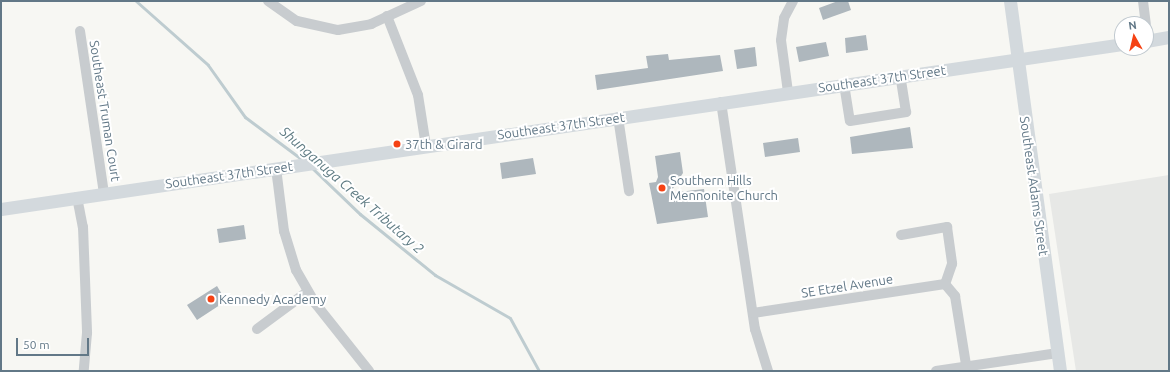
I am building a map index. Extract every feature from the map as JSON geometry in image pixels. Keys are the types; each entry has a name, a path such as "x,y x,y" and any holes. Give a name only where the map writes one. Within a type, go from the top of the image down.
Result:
{"main road":[{"name":"Southeast Adams Street","path":"1010,1 1060,371"},
{"path":"1154,36 1169,37"},
{"name":"Southeast 37th Street","path":"1,209 1114,45"}],"street":[{"path":"268,1 297,21 324,28 363,26 421,1"},
{"path":"788,92 781,40 784,18 793,1"},
{"path":"1143,1 1145,16"},
{"path":"387,16 418,95 426,146"},
{"name":"Southeast Truman Court","path":"80,31 104,194"},
{"path":"844,84 850,121 906,112 900,76"},
{"path":"721,102 753,313 768,371"},
{"path":"618,118 629,192"},
{"path":"279,168 289,252 307,292 369,371"},
{"path":"77,197 83,227 86,303 84,371"},
{"path":"901,235 946,227 952,264 945,284 955,296 967,369"},
{"name":"SE Etzel Avenue","path":"753,313 945,284"},
{"path":"257,329 307,292"},
{"path":"936,371 967,369 1058,353"}],"shaded area":[{"path":"1169,175 1169,371 1076,371 1049,194"}],"building":[{"path":"838,1 848,1 851,10 823,20 819,8"},
{"path":"866,35 868,50 846,53 845,38"},
{"path":"826,42 829,56 799,62 796,47"},
{"path":"755,47 757,66 737,69 734,50"},
{"path":"668,54 669,60 720,55 723,71 597,90 595,75 648,68 646,56"},
{"path":"910,127 913,148 852,154 850,137"},
{"path":"798,138 800,152 765,157 763,143"},
{"name":"Southern Hills Mennonite Church","path":"680,152 683,173 670,193 704,189 708,217 657,224 649,183 656,182 658,177 655,156"},
{"path":"533,158 536,174 502,179 500,163"},
{"path":"244,225 246,239 219,243 217,229"},
{"path":"217,286 226,301 197,320 187,305"}],"waterway":[{"name":"Shunganuga Creek Tributary 2","path":"136,1 208,65 245,117 304,161"},
{"name":"Shunganuga Creek Tributary 2","path":"311,167 360,214 435,275 510,318 539,371"}],"place":[{"name":"37th & Girard","path":"397,144"},
{"name":"Southern Hills Mennonite Church","path":"662,188"},
{"name":"Kennedy Academy","path":"211,299"}]}
